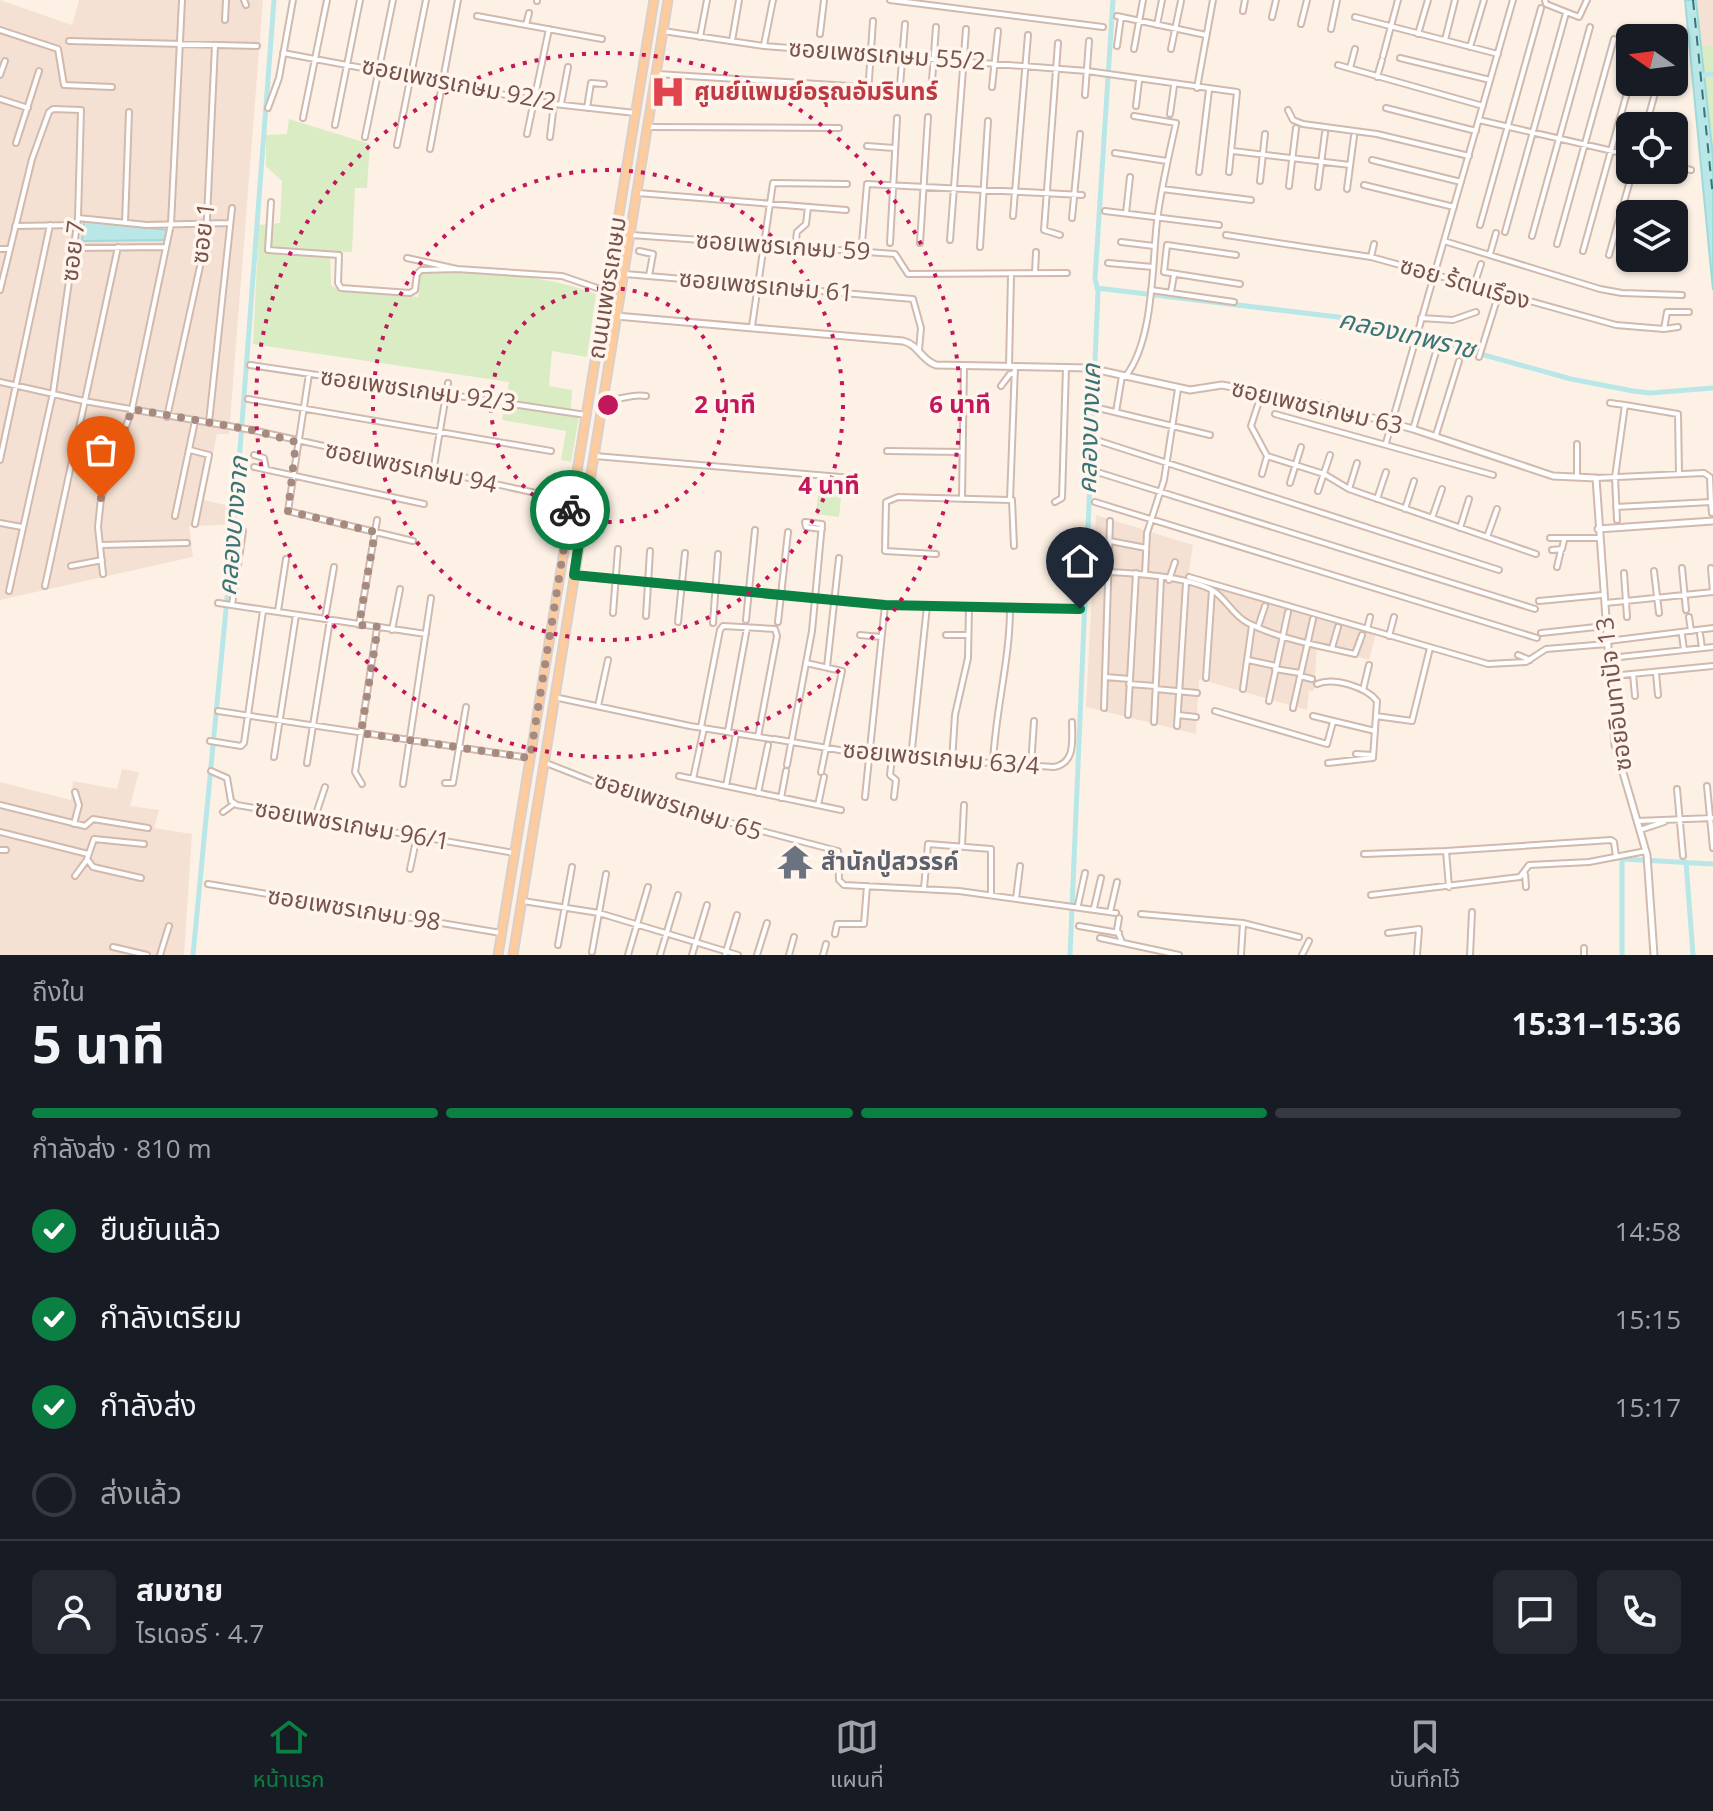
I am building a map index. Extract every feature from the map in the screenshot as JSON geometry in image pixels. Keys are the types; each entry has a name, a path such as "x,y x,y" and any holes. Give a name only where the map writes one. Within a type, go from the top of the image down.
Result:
{"main road":[{"name":"ถนนเพชรเกษม","path":"498,955 654,0"},
{"name":"ถนนเพชรเกษม","path":"513,955 668,0"},
{"path":"647,43 660,44"},
{"path":"571,504 584,509"},
{"path":"503,921 511,925 518,917"},
{"path":"499,946 506,940 514,946"}],"street":[{"path":"103,574 101,498 132,409 171,224 182,0"},
{"path":"225,20 226,0"},
{"path":"268,108 293,0"},
{"path":"303,118 327,0"},
{"path":"335,125 360,0"},
{"path":"365,137 393,0"},
{"path":"397,145 426,0"},
{"path":"430,149 458,0"},
{"path":"700,37 707,0"},
{"path":"731,42 739,0"},
{"path":"764,46 773,0"},
{"path":"820,34 824,0"},
{"path":"890,0 1103,27"},
{"path":"1134,49 1143,0"},
{"path":"1157,25 1162,0"},
{"path":"1197,88 1213,0"},
{"path":"1243,11 1245,0"},
{"path":"1272,17 1276,0"},
{"path":"1301,24 1307,0"},
{"path":"1331,29 1336,0"},
{"path":"1377,77 1398,0"},
{"path":"1418,34 1428,0"},
{"path":"1445,40 1455,0"},
{"path":"1470,47 1484,0"},
{"path":"1386,443 1513,0"},
{"path":"1545,0 1579,17 1587,0"},
{"path":"1171,49 1181,1"},
{"path":"1480,225 1541,8"},
{"path":"526,25 529,13"},
{"path":"1505,232 1566,13"},
{"path":"477,16 602,39"},
{"path":"1117,46 1119,16 1206,35"},
{"path":"1355,17 1498,54"},
{"path":"873,21 868,94 878,99"},
{"path":"899,98 905,24"},
{"path":"932,81 936,27"},
{"path":"1532,236 1590,27"},
{"path":"527,134 549,29"},
{"path":"950,240 966,29"},
{"path":"0,30 58,49 64,85 112,87"},
{"name":"ซอยเพชรเกษม 55/2","path":"663,31 764,46 1087,71 1238,93 1233,151"},
{"path":"992,87 998,31"},
{"path":"1013,216 1028,35"},
{"path":"1557,244 1614,39"},
{"path":"69,41 257,46"},
{"path":"1085,95 1089,41"},
{"path":"1058,43 1044,230 1060,235"},
{"name":"ซอย 1","path":"167,417 207,223 215,45"},
{"path":"1350,68 1355,49"},
{"name":"ซอยเพชรเกษม 92/2","path":"283,53 533,100 635,113"},
{"path":"1400,58 1490,80"},
{"path":"0,75 5,61"},
{"path":"1338,65 1483,106"},
{"path":"550,137 568,67"},
{"path":"16,143 39,71"},
{"path":"656,74 850,86"},
{"path":"1136,106 1139,81"},
{"path":"587,108 591,83 604,84"},
{"path":"1170,114 1174,86"},
{"path":"1199,172 1209,90"},
{"path":"1583,251 1626,96"},
{"path":"0,99 28,108"},
{"path":"1386,108 1476,131"},
{"name":"ซอย 7","path":"9,591 53,393 78,218 83,115 79,109 49,112 34,151 14,226"},
{"path":"1288,110 1293,120 1303,124 1377,134 1469,156"},
{"path":"125,223 129,112"},
{"path":"1116,412 1124,376 1140,345 1151,294 1162,189 1175,122 1134,116"},
{"path":"920,243 928,117"},
{"path":"890,243 897,118"},
{"path":"1479,120 1616,152"},
{"path":"980,247 988,121"},
{"path":"647,127 839,128"},
{"path":"1289,186 1296,128"},
{"path":"1318,187 1325,133"},
{"path":"1072,218 1080,134"},
{"path":"1260,181 1265,134"},
{"path":"1347,189 1354,136"},
{"path":"867,146 894,148"},
{"path":"1229,172 1233,151 1350,165"},
{"path":"1115,153 1167,161"},
{"path":"1372,160 1461,182"},
{"path":"1126,213 1130,177"},
{"path":"752,326 773,183 847,184"},
{"path":"1609,255 1629,184"},
{"path":"862,243 865,185 1082,195"},
{"path":"1364,185 1454,207"},
{"path":"1162,189 1251,200"},
{"path":"636,193 846,210"},
{"path":"271,202 268,250 339,255 338,283 341,288 410,293 415,290 417,274 421,270 457,269 562,276 606,291"},
{"path":"795,247 797,232 805,227 808,207"},
{"path":"209,422 232,208"},
{"path":"1105,211 1219,225"},
{"path":"78,218 125,223 230,223"},
{"path":"0,460 50,225"},
{"path":"0,290 14,226 77,225"},
{"path":"1489,256 1496,233"},
{"name":"ซอยเพชรเกษม 59","path":"629,235 895,254 905,274 1011,276 1067,273"},
{"name":"ซอย ร้ตนเรึอง","path":"1226,235 1371,257 1616,325 1664,329 1678,327"},
{"path":"1444,241 1610,291 1682,295"},
{"path":"1121,242 1155,246"},
{"path":"1371,257 1374,244"},
{"path":"1164,272 1167,245 1236,255"},
{"path":"45,586 118,247"},
{"path":"74,248 165,247"},
{"path":"0,249 9,249"},
{"path":"639,251 653,254 649,276"},
{"path":"1035,273 1036,252"},
{"path":"407,258 457,269"},
{"path":"1108,263 1240,284"},
{"path":"1474,285 1481,264"},
{"name":"ซอยเพชรเกษม 61","path":"622,274 909,298 916,301 922,338 919,350"},
{"path":"1171,293 1174,275"},
{"path":"1011,276 1014,546"},
{"path":"1151,294 1171,293 1234,302"},
{"path":"1480,354 1499,293"},
{"path":"1421,318 1453,320 1476,312"},
{"path":"1664,329 1667,312 1689,312"},
{"name":"ซอยเพชรเกษม 63","path":"616,316 903,341 919,350 931,364 1089,368 1178,389 1222,385 1436,435 1553,476 1577,479 1707,475 1711,502"},
{"path":"1413,429 1436,352"},
{"path":"1436,435 1459,361"},
{"name":"ซอยเพชรเกษม 92/3","path":"250,365 586,415"},
{"path":"962,499 964,365"},
{"path":"1055,502 1062,498 1066,367"},
{"path":"1001,386 1013,368"},
{"path":"309,374 296,442 288,511 413,541"},
{"name":"ซอยเพชรเกษม 94","path":"0,382 167,417 252,430 571,504"},
{"path":"433,472 448,383"},
{"path":"1145,574 1151,519 1167,463 1178,389"},
{"path":"1262,392 1251,427 1267,456 1324,474 1349,489 1536,554"},
{"path":"603,399 618,402 633,395 646,396"},
{"path":"248,399 551,451"},
{"path":"1610,403 1678,414 1679,474"},
{"path":"1617,520 1615,477 1625,405"},
{"path":"1098,408 1210,435"},
{"path":"1275,414 1493,475"},
{"path":"175,516 195,421"},
{"path":"1096,440 1499,570"},
{"path":"1577,444 1577,479"},
{"path":"1290,483 1301,447"},
{"path":"190,450 209,455 195,524"},
{"path":"887,451 962,452"},
{"path":"254,455 264,458 266,469"},
{"path":"593,455 852,478"},
{"path":"1318,491 1330,455"},
{"path":"1262,474 1267,456"},
{"path":"1349,489 1357,463"},
{"path":"254,467 424,504"},
{"path":"1097,472 1535,609"},
{"path":"1377,499 1386,472"},
{"name":"ซอยอินทาปัจ 13","path":"1596,478 1608,676 1618,760 1647,855 1654,955"},
{"path":"1405,509 1414,481"},
{"path":"1432,518 1442,489"},
{"path":"936,554 885,551 886,502 898,497 1008,501 1012,498"},
{"path":"1460,528 1469,499"},
{"path":"1095,502 1539,636 1605,626"},
{"path":"1598,529 1712,517 1711,502 1616,507"},
{"path":"1487,537 1497,509"},
{"path":"359,625 377,520"},
{"path":"1104,708 1110,521"},
{"path":"0,523 22,527"},
{"path":"781,798 816,599 822,529"},
{"path":"746,620 755,530"},
{"path":"232,605 243,531"},
{"path":"778,622 788,532"},
{"path":"1550,538 1598,538"},
{"path":"1557,567 1564,540"},
{"path":"1110,541 1146,548"},
{"path":"100,545 187,543"},
{"path":"613,613 618,549"},
{"path":"1552,550 1561,549"},
{"path":"646,616 650,551"},
{"path":"678,622 685,553"},
{"path":"713,623 718,554"},
{"path":"827,667 839,558"},
{"path":"278,611 286,559"},
{"path":"71,566 102,560"},
{"path":"1169,580 1175,562"},
{"path":"307,763 334,567"},
{"path":"1682,568 1686,610"},
{"path":"1603,603 1713,592 1711,568"},
{"path":"1654,571 1659,613"},
{"path":"1109,572 1145,574 1212,590 1252,625 1332,648 1356,653 1362,635"},
{"path":"1128,715 1136,573"},
{"path":"1624,573 1627,617"},
{"path":"574,575 615,582 885,605 1080,609"},
{"path":"1189,577 1488,664 1530,660 1546,649 1713,628"},
{"path":"1154,722 1161,579"},
{"path":"1177,726 1186,583"},
{"path":"392,630 400,589"},
{"path":"1206,678 1212,590"},
{"path":"1539,601 1602,595"},
{"path":"403,784 431,598"},
{"path":"218,603 426,634"},
{"path":"865,797 885,605"},
{"path":"911,759 927,606"},
{"path":"1258,627 1265,606"},
{"path":"952,761 955,715 968,658 969,607"},
{"path":"993,764 996,712 1010,651 1010,608"},
{"path":"210,741 242,746 263,610"},
{"path":"1269,701 1288,612"},
{"path":"274,757 296,615"},
{"path":"1367,629 1370,617"},
{"path":"1389,636 1394,617"},
{"path":"1689,617 1691,631"},
{"path":"1293,708 1313,619"},
{"path":"1243,689 1252,625"},
{"path":"693,779 723,626 775,629 777,633 758,737"},
{"path":"362,784 355,774 378,627"},
{"path":"728,731 747,627"},
{"path":"1332,648 1338,627"},
{"path":"1700,634 1702,648"},
{"path":"860,635 881,637"},
{"path":"946,635 969,635"},
{"path":"1682,635 1684,650"},
{"path":"1607,659 1713,647"},
{"path":"1376,716 1412,721 1430,648"},
{"path":"1518,655 1530,660"},
{"path":"598,706 608,660"},
{"path":"1248,660 1312,679"},
{"path":"806,663 842,671 818,805"},
{"path":"1363,690 1369,665"},
{"path":"1608,676 1713,666"},
{"path":"1656,672 1658,695"},
{"path":"1633,674 1635,696"},
{"path":"1105,677 1197,693"},
{"path":"1317,684 1327,681 1363,690 1377,701 1370,760 1328,763"},
{"name":"ซอยเพชรเกษม 63/4","path":"554,697 702,728 869,755 1031,766 1054,767 1066,762 1071,749 1072,722"},
{"path":"445,783 453,783 466,707"},
{"path":"218,711 530,758"},
{"path":"1215,711 1327,744 1333,722"},
{"path":"1178,715 1196,717"},
{"path":"1313,716 1375,731"},
{"path":"1031,766 1034,721"},
{"path":"726,786 737,733"},
{"path":"758,793 768,745"},
{"path":"1356,754 1373,755"},
{"path":"892,757 890,775 896,780 894,797"},
{"name":"ซอยเพชรเกษม 65","path":"544,762 635,798 838,851 841,883 991,895 1078,905 1115,914"},
{"name":"ซอยเพชรเกษม 96/1","path":"211,771 228,780 234,803 514,853"},
{"path":"679,776 841,810"},
{"path":"1707,786 1713,848"},
{"path":"315,817 325,787"},
{"path":"1677,789 1683,856"},
{"path":"74,824 79,805 75,792"},
{"path":"223,812 234,803"},
{"path":"0,805 86,826 93,819 148,828"},
{"path":"962,846 964,805"},
{"path":"1637,821 1712,818"},
{"path":"1640,830 1666,821"},
{"path":"0,832 88,856"},
{"path":"410,869 417,836"},
{"path":"75,876 88,856 92,841 97,838 144,844"},
{"path":"1364,854 1611,840 1616,857"},
{"path":"924,888 928,844 962,846 992,850 991,895"},
{"path":"1446,851 1449,887"},
{"path":"1526,887 1525,874 1529,865 1647,855"},
{"path":"88,856 93,867 141,878"},
{"path":"1016,899 1020,866"},
{"path":"558,945 572,867"},
{"path":"1078,905 1085,873"},
{"path":"592,952 606,874"},
{"path":"1371,895 1449,887 1525,874"},
{"path":"1094,908 1101,878"},
{"path":"1117,882 1115,914 1122,942"},
{"name":"ซอยเพชรเกษม 98","path":"208,884 502,933"},
{"path":"835,934 837,924 864,924 867,886"},
{"path":"628,955 648,887"},
{"path":"660,955 678,895"},
{"path":"521,901 599,913 738,955"},
{"path":"692,955 707,905"},
{"path":"1470,955 1472,912"},
{"path":"1141,914 1243,923 1299,937"},
{"path":"725,953 737,915"},
{"path":"757,955 767,923"},
{"path":"1241,955 1243,923"},
{"path":"160,955 169,926"},
{"path":"1079,926 1119,933"},
{"path":"1388,933 1419,929 1417,955"},
{"path":"789,955 794,937"},
{"path":"1100,938 1179,955"},
{"path":"1302,955 1309,941"},
{"path":"823,955 826,944"},
{"path":"113,947 147,955"},
{"path":"1584,948 1584,955"}],"shaded area":[{"path":"0,0 72,25 79,0 263,0 229,434 217,434 204,500 225,505 225,525 189,526 193,557 0,600"},
{"path":"1696,0 1713,0 1713,46 1701,46"},
{"path":"1096,515 1193,545 1188,579 1376,634 1369,660 1317,646 1314,691 1309,691 1307,710 1199,679 1196,734 1086,707"},
{"path":"122,769 139,772 130,806 159,810 154,828 192,834 184,955 0,955 0,782 71,800 73,781 117,789"}],"green space":[{"path":"1701,46 1713,46 1713,157"},
{"path":"289,119 370,144 367,188 355,188 352,252 330,251 331,285 340,290 418,297 421,274 487,273 554,282 596,294 587,357 552,351 549,386 572,390 571,409 580,411 571,462 561,460 566,431 502,420 509,382 253,344 259,225 280,223 282,181 266,166 266,135 287,134"},
{"path":"820,478 843,481 839,517 816,514"}],"water":[{"path":"1685,0 1696,0 1713,157 1713,290 1688,24"},
{"path":"84,221 168,230 165,240 82,241"}],"waterway":[{"name":"คลองบางจาก","path":"193,955 235,515 274,0"},
{"name":"คลองบางแค","path":"1070,955 1098,291 1095,279 1113,0"},
{"path":"1698,76 1713,74"},
{"name":"คลองเทพราช","path":"1097,288 1354,319 1571,379 1633,391 1650,393 1713,388"},
{"path":"1622,955 1622,859 1713,864"},
{"path":"1686,862 1693,955"}],"ferry route":[{"path":"1693,0 1713,197"}],"way so far":[{"path":"101,498 132,409 252,430 296,442 288,511 375,532 359,625 378,627 361,733 530,758 570,510"}],"place":[{"name":"ศูนย์แพมย์อรุณอัมรินทร์","path":"668,92"},
{"name":"สำนักปู่สวรรค์","path":"795,862"}],"route":[{"path":"570,510 571,507 584,509 574,575 619,582 885,605 1080,609"}]}
